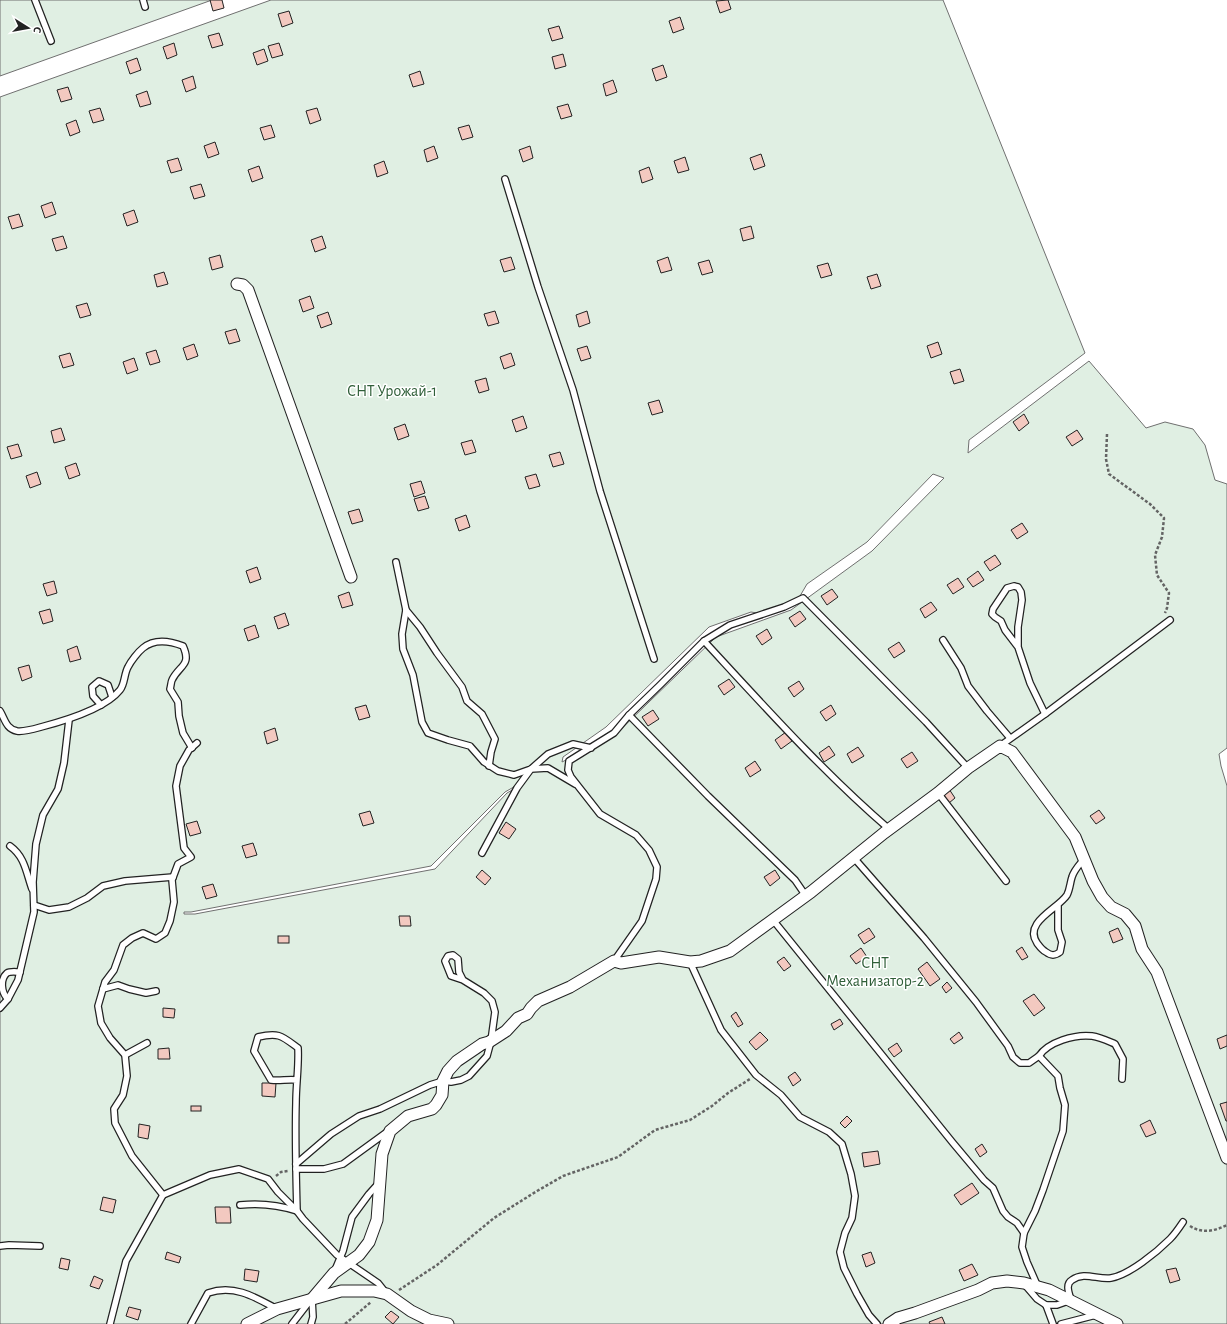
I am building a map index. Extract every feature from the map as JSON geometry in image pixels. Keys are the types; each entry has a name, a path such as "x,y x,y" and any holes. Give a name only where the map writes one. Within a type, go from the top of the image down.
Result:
{"street":[{"path":"237,284 243,285 248,290 351,577"},
{"path":"312,1298 344,1260 359,1255 369,1242 377,1220 382,1154 390,1131 408,1116 432,1108 436,1105 442,1095 443,1081 448,1071 457,1061 482,1044 491,1041 506,1032 518,1018 527,1014 538,1001 570,987 614,961 621,963 659,957 690,962 701,961 730,951 806,896 968,768 1000,746 1012,752 1075,837 1092,881 1102,897 1111,907 1125,914 1135,926 1142,949 1157,972 1227,1158"},
{"path":"889,1324 898,1318 978,1290 992,1283 1007,1281 1024,1283 1049,1290 1117,1324"},
{"path":"247,1324 277,1309 312,1298 340,1291 374,1291 387,1294 417,1314 429,1320 448,1324"}],"lane":[{"path":"35,0 51,41"},
{"path":"143,0 145,7"},
{"path":"505,179 538,287 572,390 600,491 654,659"},
{"path":"396,562 406,610 402,634 403,649 413,675 422,722 428,733 470,746 484,762 498,771 514,775 531,769 548,768 579,786"},
{"path":"1018,647 1018,627 1022,600 1021,592 1018,587 1014,586 1007,588 993,608 992,614 995,618 1001,621 1018,647 1030,683 1045,714"},
{"path":"614,961 642,921 654,886 657,867 649,850 636,835 600,814 571,777 568,770 569,761 614,733 629,715 704,642 730,625 784,607 803,598 926,722 968,768"},
{"path":"406,610 420,627 462,687 467,701 482,714 495,739 489,766"},
{"path":"1000,746 1170,620"},
{"path":"943,640 961,668 968,686 987,712 1010,738"},
{"path":"0,712 6,725 17,731 69,720 101,705 121,690 128,667 143,647 157,641 171,642 183,646 186,653 186,661 172,680 170,689 178,702 182,733 192,748"},
{"path":"704,642 825,770 858,803 889,830"},
{"path":"101,705 93,696 92,687 99,681 108,685 112,697"},
{"path":"629,715 708,796 795,880 806,896"},
{"path":"0,1008 8,999 18,980 20,972 34,912 36,844 43,815 58,789 64,763 69,720"},
{"path":"163,1195 132,1156 114,1123 114,1109 123,1095 127,1076 125,1055 110,1038 101,1023 98,1006 105,982 114,970 123,945 132,938 143,933 156,938 165,933 170,921 174,902 172,880 178,864 191,857 184,848 176,786 180,766 197,743"},
{"path":"482,853 517,788 531,769 548,754 573,744 591,748"},
{"path":"938,793 1006,881"},
{"path":"10,846 16,850 25,863 34,894"},
{"path":"854,858 924,938 976,1002 1008,1046 1013,1057 1020,1063 1029,1063 1039,1056 1043,1050 1068,1038 1091,1036 1116,1044 1123,1059 1122,1079"},
{"path":"1058,905 1058,930 1062,942 1060,952 1056,955 1050,955 1043,951 1037,943 1034,938 1034,931 1037,923 1046,913 1058,905 1067,894 1072,875 1084,858"},
{"path":"34,905 49,910 69,907 87,898 103,886 125,881 173,877"},
{"path":"773,920 953,1143 984,1180 993,1188 1003,1211 1008,1218 1017,1223 1024,1232"},
{"path":"690,962 721,1030 756,1075 781,1096 800,1117 829,1132 842,1144 851,1174 855,1196 852,1218 845,1233 840,1252 844,1268 856,1294 869,1315 877,1324"},
{"path":"8,999 3,994 0,985 2,977 8,972 20,972"},
{"path":"296,1166 331,1134 359,1116 380,1109 430,1085 443,1081 451,1082 461,1080 469,1076 487,1056 491,1041 495,1012 492,1001 484,993 463,980"},
{"path":"103,988 118,985 146,993 156,991"},
{"path":"297,1080 271,1080 254,1051 258,1037 270,1034 282,1036 298,1048 299,1064 297,1080 296,1129 298,1211"},
{"path":"125,1055 147,1043"},
{"path":"1038,1287 1029,1268 1022,1247 1024,1232 1035,1211 1063,1131 1066,1105 1058,1076 1039,1056"},
{"path":"296,1166 324,1169 342,1164 390,1131"},
{"path":"110,1324 126,1260 163,1195 210,1175 239,1169 268,1179 278,1192 298,1211 320,1238 344,1260 378,1283 387,1294"},
{"path":"344,1260 352,1217 381,1181"},
{"path":"240,1205 253,1204 284,1206 298,1211"},
{"path":"1024,1283 1037,1299 1046,1305 1056,1305 1071,1300 1068,1286 1070,1281 1079,1276 1109,1278 1122,1275 1150,1256 1171,1239 1183,1222"},
{"path":"0,1246 40,1246"},
{"path":"191,1324 208,1293 219,1289 235,1290 252,1296 277,1309"},
{"path":"292,1324 312,1298"},
{"path":"311,1324 313,1316 312,1298"},
{"path":"1046,1305 1053,1324"},
{"path":"1061,1324 1098,1314"}],"path":[{"path":"1107,434 1106,458 1109,474 1135,491 1164,518 1162,537 1154,555 1157,575 1169,593 1167,608 1162,619 1161,627"},
{"path":"345,1324 373,1301 387,1294 400,1290 437,1265 494,1218 537,1191 563,1176 618,1157 655,1130 690,1120 756,1075"},
{"path":"270,1182 281,1172 296,1166"},
{"path":"1183,1222 1202,1231 1212,1231 1227,1225"}],"green space":[{"path":"0,0 212,0 0,76"},
{"path":"271,0 943,0 1085,353 969,440 968,453 1089,361 1146,428 1165,422 1193,429 1205,445 1215,480 1227,484 1227,748 1219,754 1227,786 1227,1324 0,1324 0,97","holes":["933,474 944,478 872,551 791,610 716,637 615,735 562,762 563,757 606,727 709,627 751,612 757,613 783,610 800,596 807,584 867,542","519,784 523,784 507,793 435,869 195,914 184,914 184,912 191,912 431,866 505,792"]}],"building":[{"path":"210,0 222,0 224,8 213,11"},
{"path":"728,0 731,9 720,13 716,1"},
{"path":"289,11 293,23 282,27 278,14"},
{"path":"680,17 684,29 673,33 669,21"},
{"path":"559,26 563,38 552,41 548,29"},
{"path":"219,33 223,45 212,48 208,36"},
{"path":"174,43 177,55 167,59 163,47"},
{"path":"279,43 283,55 272,58 268,46"},
{"path":"264,49 268,61 257,65 253,53"},
{"path":"563,54 566,66 555,69 552,57"},
{"path":"137,58 141,70 130,74 126,62"},
{"path":"663,65 667,77 656,81 652,69"},
{"path":"420,71 424,84 413,87 409,75"},
{"path":"193,76 196,88 186,92 182,80"},
{"path":"613,80 617,92 606,96 603,84"},
{"path":"68,87 72,99 61,102 57,90"},
{"path":"147,91 151,104 140,107 136,95"},
{"path":"568,104 572,116 561,119 557,107"},
{"path":"100,108 104,120 93,123 89,111"},
{"path":"317,108 321,120 310,124 306,111"},
{"path":"76,120 80,132 70,136 66,124"},
{"path":"271,125 275,137 264,140 260,128"},
{"path":"469,125 473,137 462,140 458,128"},
{"path":"215,142 219,154 208,158 204,146"},
{"path":"434,146 438,158 427,162 424,150"},
{"path":"530,146 533,158 523,162 519,150"},
{"path":"761,154 765,166 754,170 750,158"},
{"path":"685,157 689,170 678,173 674,161"},
{"path":"178,158 182,170 171,173 167,161"},
{"path":"384,161 388,173 377,177 374,165"},
{"path":"259,166 263,178 252,182 248,170"},
{"path":"649,167 653,179 642,183 639,171"},
{"path":"201,184 205,196 194,199 190,187"},
{"path":"52,202 56,214 45,218 41,206"},
{"path":"134,210 138,222 127,226 123,214"},
{"path":"19,214 23,226 12,229 8,217"},
{"path":"751,226 754,238 743,241 740,229"},
{"path":"63,236 67,248 56,251 52,239"},
{"path":"322,236 326,248 315,252 311,240"},
{"path":"220,255 223,267 212,270 209,258"},
{"path":"511,257 515,269 504,272 500,260"},
{"path":"668,257 672,270 661,273 657,261"},
{"path":"709,260 713,272 702,275 698,263"},
{"path":"828,263 832,275 821,278 817,266"},
{"path":"164,272 168,284 157,287 154,275"},
{"path":"877,274 881,286 871,289 867,277"},
{"path":"310,296 314,308 303,312 299,300"},
{"path":"87,303 91,315 80,318 76,306"},
{"path":"495,311 499,323 488,326 484,314"},
{"path":"587,311 590,323 579,327 576,315"},
{"path":"328,312 332,324 321,328 317,316"},
{"path":"236,329 240,341 229,344 225,332"},
{"path":"938,342 942,354 931,358 927,346"},
{"path":"194,344 198,356 187,360 183,348"},
{"path":"587,346 591,358 581,361 577,349"},
{"path":"156,350 160,362 150,365 146,353"},
{"path":"70,353 74,365 63,368 59,356"},
{"path":"511,353 515,365 504,369 500,357"},
{"path":"134,358 138,370 127,374 123,362"},
{"path":"960,369 964,381 954,384 950,372"},
{"path":"486,378 489,390 479,393 475,381"},
{"path":"659,400 663,412 652,415 648,403"},
{"path":"1024,414 1029,423 1019,431 1013,422"},
{"path":"523,416 527,428 516,432 512,420"},
{"path":"405,424 409,436 398,440 394,428"},
{"path":"61,428 65,440 54,443 51,431"},
{"path":"1077,430 1083,439 1072,446 1066,437"},
{"path":"472,440 476,452 465,455 461,443"},
{"path":"18,444 22,456 11,459 7,447"},
{"path":"560,452 564,464 553,467 549,455"},
{"path":"76,463 80,475 69,479 65,467"},
{"path":"37,472 41,484 30,488 26,476"},
{"path":"536,474 540,486 529,489 525,477"},
{"path":"421,481 425,493 414,497 410,484"},
{"path":"425,496 429,508 418,511 414,499"},
{"path":"359,509 363,521 352,524 348,512"},
{"path":"466,515 470,527 459,531 455,519"},
{"path":"1022,523 1028,532 1017,539 1011,530"},
{"path":"995,555 1001,564 990,571 984,562"},
{"path":"257,567 261,579 250,583 246,571"},
{"path":"978,571 984,580 973,587 967,579"},
{"path":"958,578 964,587 953,594 947,585"},
{"path":"54,581 57,593 47,596 43,584"},
{"path":"832,589 838,597 827,605 821,596"},
{"path":"349,592 353,605 342,608 338,596"},
{"path":"931,602 937,610 925,618 920,609"},
{"path":"50,609 53,621 43,624 39,612"},
{"path":"800,611 806,619 795,627 789,618"},
{"path":"285,613 289,625 278,629 274,617"},
{"path":"255,625 259,637 248,641 244,629"},
{"path":"767,629 772,638 762,645 756,636"},
{"path":"899,642 905,651 894,658 888,649"},
{"path":"77,646 81,659 70,662 67,650"},
{"path":"29,665 32,677 22,681 18,668"},
{"path":"729,679 735,687 724,695 718,686"},
{"path":"799,681 804,689 794,697 788,688"},
{"path":"366,705 370,717 359,720 355,708"},
{"path":"831,705 836,714 826,721 820,712"},
{"path":"653,710 659,719 648,726 642,717"},
{"path":"275,728 278,740 267,744 264,732"},
{"path":"786,732 792,741 781,749 775,740"},
{"path":"829,746 835,755 824,762 819,753"},
{"path":"858,747 864,756 852,763 847,754"},
{"path":"912,752 918,761 907,768 901,759"},
{"path":"755,761 761,770 750,777 745,768"},
{"path":"949,789 955,798 949,803 942,794"},
{"path":"1099,810 1105,818 1096,824 1090,816"},
{"path":"370,811 374,823 363,826 359,814"},
{"path":"197,821 201,833 190,836 186,824"},
{"path":"506,822 516,829 509,839 499,833"},
{"path":"253,843 257,855 246,858 242,846"},
{"path":"482,870 491,878 485,885 476,877"},
{"path":"775,870 780,878 770,886 764,877"},
{"path":"213,884 217,896 206,899 202,887"},
{"path":"399,916 410,916 411,926 400,926"},
{"path":"869,928 875,937 864,944 858,935"},
{"path":"1118,928 1123,939 1113,943 1109,932"},
{"path":"278,936 289,936 289,943 278,943"},
{"path":"1022,947 1028,957 1022,960 1016,951"},
{"path":"861,948 867,957 856,964 850,956"},
{"path":"784,957 791,966 784,971 777,962"},
{"path":"927,962 940,979 930,986 918,969"},
{"path":"947,982 952,988 946,993 942,987"},
{"path":"1034,994 1045,1008 1034,1016 1023,1001"},
{"path":"163,1008 175,1009 174,1018 163,1017"},
{"path":"736,1012 743,1024 738,1027 731,1016"},
{"path":"840,1019 843,1024 834,1030 831,1024"},
{"path":"760,1032 768,1040 756,1050 749,1042"},
{"path":"959,1032 963,1038 954,1044 950,1039"},
{"path":"1227,1035 1227,1046 1220,1049 1217,1039"},
{"path":"897,1043 902,1051 894,1057 888,1049"},
{"path":"169,1048 170,1059 158,1059 158,1049"},
{"path":"795,1072 801,1080 793,1086 788,1077"},
{"path":"262,1083 276,1083 275,1097 262,1096"},
{"path":"1227,1102 1227,1121 1226,1121 1220,1104"},
{"path":"191,1106 201,1106 201,1111 191,1111"},
{"path":"847,1116 852,1121 845,1128 840,1123"},
{"path":"1150,1120 1156,1133 1146,1137 1140,1125"},
{"path":"139,1124 150,1126 148,1139 138,1137"},
{"path":"982,1144 987,1152 980,1157 975,1149"},
{"path":"878,1151 880,1164 864,1167 862,1153"},
{"path":"972,1183 979,1193 961,1205 954,1195"},
{"path":"103,1197 116,1200 113,1213 100,1210"},
{"path":"215,1207 230,1207 231,1223 216,1223"},
{"path":"167,1252 181,1257 179,1263 165,1259"},
{"path":"871,1252 875,1263 866,1267 862,1255"},
{"path":"61,1258 70,1260 68,1270 59,1268"},
{"path":"972,1264 978,1275 964,1281 959,1270"},
{"path":"1176,1268 1180,1280 1170,1283 1166,1270"},
{"path":"245,1269 259,1271 257,1282 244,1280"},
{"path":"94,1276 103,1280 99,1289 90,1286"},
{"path":"129,1307 141,1310 138,1320 126,1316"},
{"path":"391,1311 399,1317 393,1324 385,1317"},
{"path":"942,1317 945,1324 930,1324 929,1322"}],"park label":[{"name":"СНТ Урожай-1","path":"392,391"},
{"name":"СНТ Механизатор-2","path":"875,972"}]}
